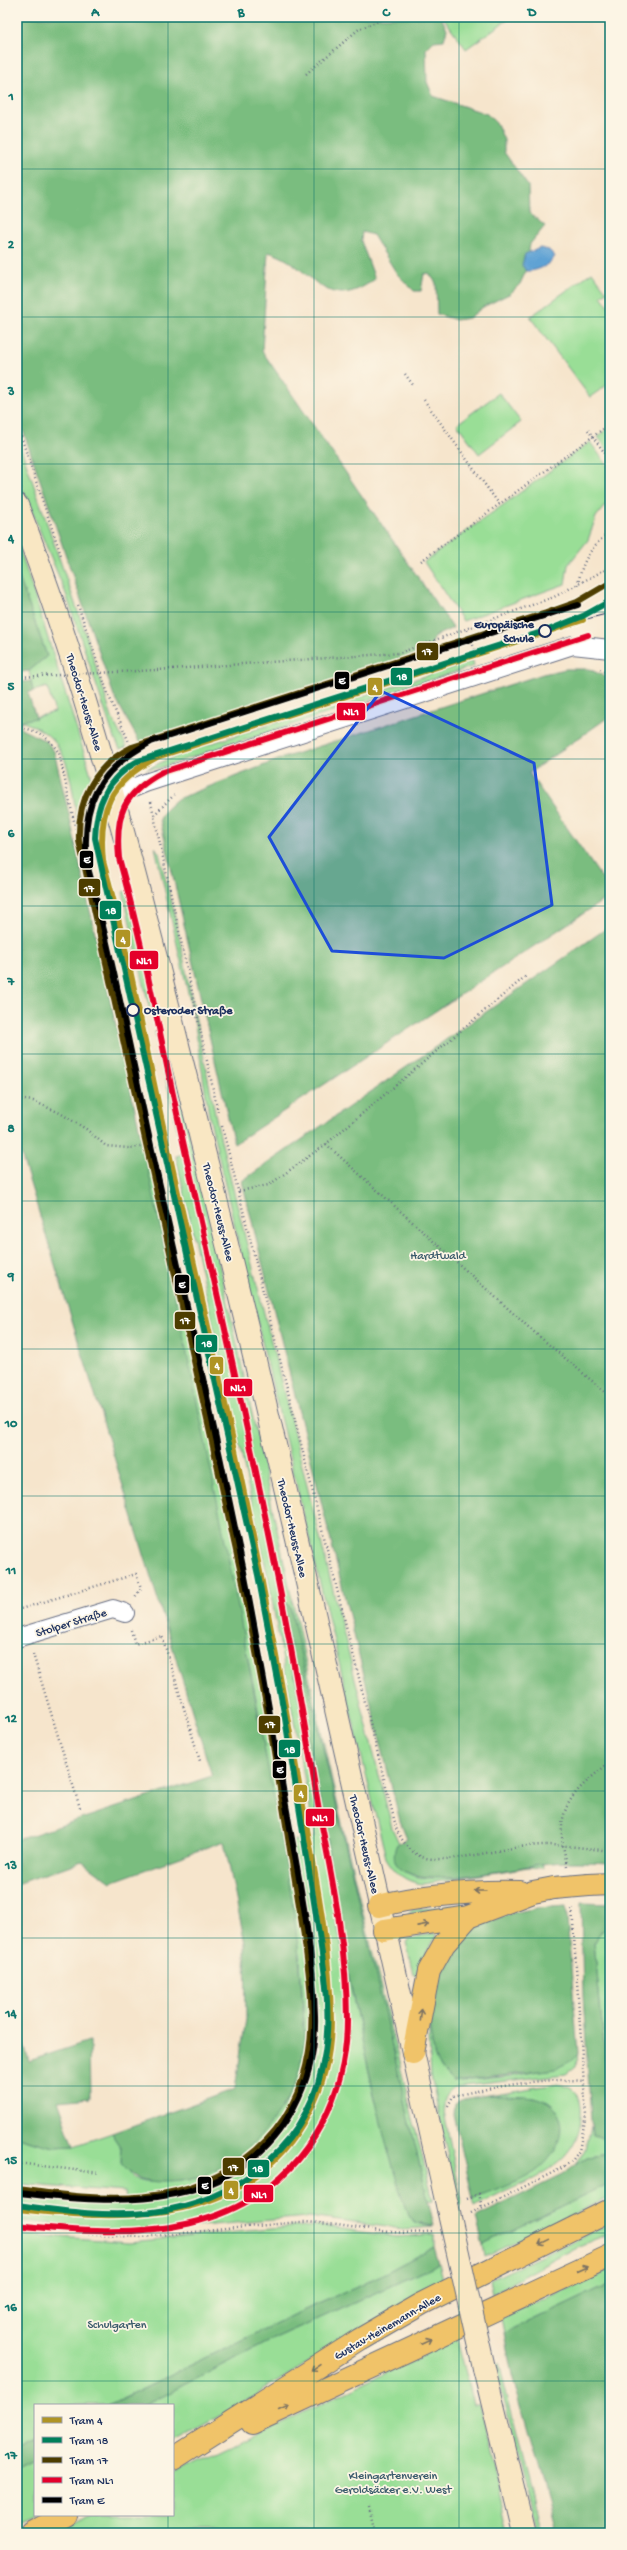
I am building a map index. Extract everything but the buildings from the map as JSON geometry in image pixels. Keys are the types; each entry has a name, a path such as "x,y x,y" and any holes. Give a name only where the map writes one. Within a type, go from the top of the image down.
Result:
{"main road":[{"name":"Theodor-Heuss-Allee","path":"17,505 58,614 114,796 171,1013 223,1228 413,2053 460,2203 484,2368 524,2533"},
{"path":"379,1906 410,1898 475,1891 544,1890 600,1885"},
{"path":"384,1930 468,1916 544,1890"},
{"path":"413,2053 429,1971 444,1944 468,1916"},
{"name":"Gustav-Heinemann-Allee","path":"174,2458 359,2340 421,2304 610,2210"},
{"name":"Gustav-Heinemann-Allee","path":"174,2459 610,2256"},
{"path":"31,2533 64,2516"}],"street":[{"path":"114,796 146,783 573,646 610,649"},
{"name":"Stolper Straße","path":"22,1637 113,1608 125,1613"}],"path":[{"path":"306,74 359,29 388,17"},
{"path":"405,374 413,385"},
{"path":"424,400 499,504"},
{"path":"421,561 610,424"},
{"path":"17,425 63,563"},
{"path":"588,430 610,460"},
{"path":"578,585 581,569 598,542 605,536 610,517"},
{"path":"605,536 610,546"},
{"path":"18,677 157,670 399,653 467,630 554,597 610,567"},
{"path":"76,600 108,694 146,783 188,965 219,1116"},
{"path":"467,630 479,659"},
{"path":"471,638 477,635"},
{"path":"17,726 39,732 50,741 59,753 81,854"},
{"path":"239,1191 269,1185 326,1144 526,976"},
{"path":"17,1099 33,1101 60,1113 86,1129 106,1146 117,1148 152,1146 175,1150"},
{"path":"221,1123 397,1831 404,1843 413,1852 423,1857 440,1859 528,1846 563,1845 610,1851"},
{"path":"326,1144 534,1332 610,1396"},
{"path":"17,1610 136,1574 141,1588 125,1613 135,1644 162,1636 200,1761"},
{"path":"22,1637 80,1808"},
{"path":"563,1845 563,1817 567,1804 575,1792 610,1762"},
{"path":"470,2214 572,2161 579,2151 584,2133 586,2115 573,1914"},
{"path":"449,2111 448,2104 454,2096 518,2084 562,2079 584,2081"},
{"path":"17,2163 100,2173"},
{"path":"460,2203 465,2191"},
{"path":"460,2203 479,2194 482,2208"},
{"path":"17,2225 95,2235 142,2237 298,2222 322,2222 400,2233 434,2231"},
{"path":"369,2507 375,2533"}],"highlighted area":[{"path":"381,691 534,763 552,905 444,958 332,951 269,837"}],"green space":[{"path":"17,17 441,17 447,29 444,40 434,41 426,49 427,82 433,96 487,114 497,124 504,140 504,152 528,186 529,213 545,226 530,244 526,271 520,284 511,293 483,307 469,318 456,320 437,314 436,283 429,273 424,274 421,291 414,291 397,274 373,235 362,232 361,241 375,279 357,290 342,293 330,291 319,285 284,258 268,252 262,351 453,628 435,636 429,651 257,708 140,743 114,696 17,413"},
{"path":"443,17 511,17 466,49"},
{"path":"592,272 607,292 601,296 610,308 610,383 590,397 530,317"},
{"path":"499,393 521,422 479,454 457,424"},
{"path":"610,427 610,453 598,437"},
{"path":"17,437 87,638 112,718 127,747 120,749 112,732 66,594 17,475"},
{"path":"590,442 610,469 610,499 596,517 588,540 568,565 565,584 463,621 424,562"},
{"path":"17,540 93,781 83,804 79,829 70,778 66,763 60,750 51,738 38,728 20,721 55,712 47,687 33,691 29,671 47,656 17,572"},
{"path":"17,572 47,656 29,671 21,672 22,682 31,681 33,691 28,693 36,718 20,721 21,729 46,741 54,751 71,823 142,1141 191,1372 252,1680 283,1846 297,1936 304,2022 304,2048 301,2065 295,2084 285,2103 272,2122 240,2155 221,2167 202,2176 182,2181 148,2181 140,2179 126,2171 121,2164 122,2148 112,2133 235,2089 246,2019 245,1943 224,1841 111,1882 82,1861 17,1884 17,1840 212,1776 17,1141"},
{"path":"473,661 474,666 159,768 146,769 193,749"},
{"path":"566,669 589,669 610,679 610,716 529,773 610,890 610,896 234,1144 160,819 165,810 177,799 283,758 543,674"},
{"path":"155,847 159,853 175,917 218,1128 392,1828 399,1843 396,1846 396,1862 408,1873 423,1878 476,1875 543,1864 544,1868 529,1867 423,1884 411,1881 401,1876 386,1858 209,1115 194,1019"},
{"path":"126,891 179,1092 203,1193 328,1763 433,2200 428,2201 290,1606 286,1603 285,1626 328,1842 330,1880 338,1929 374,2095 408,2215 414,2223 433,2227 403,2229 308,2217 126,2232 17,2220 17,2193 126,2202 125,2192 17,2184 17,2137 53,2147 74,2146 112,2133 122,2148 121,2164 133,2178 145,2181 186,2180 231,2162 285,2105 301,2064 304,2022 300,1960 256,1698 144,1151 150,1149 222,1471 292,1841 315,1837 267,1572 176,1156 183,1154 155,1032 159,1031 155,1014 151,1015 123,892"},
{"name":"Hardtwald","path":"610,926 610,1863 550,1863 454,1877 428,1877 408,1873 396,1863 396,1846 407,1838 400,1821 242,1181"},
{"path":"286,1603 290,1606 434,2226 414,2223 408,2215 399,2189 378,2111 338,1924 328,1842 282,1608"},
{"path":"581,1903 610,1904 610,1927 600,1932 594,1942 607,2075 610,2083 610,2117 605,2117 603,2138 592,2135 583,1996"},
{"path":"455,1905 464,1907 408,1914 411,1910"},
{"path":"566,1906 578,2053 569,2062 555,2069 453,2082 441,2070 434,2056 428,2016 431,1989 456,1941 481,1924 512,1913 537,1908"},
{"path":"610,1927 610,2083 607,2075 594,1942 600,1932"},
{"path":"434,1933 437,1936 427,1951 416,1975 414,1974 406,1942 408,1940"},
{"path":"428,2016 453,2082 520,2075 538,2071 555,2067 568,2061 578,2053 575,2067 566,2074 455,2087 447,2093 444,2097 443,2107 462,2203 458,2205 431,2076"},
{"path":"17,2021 29,2061 89,2041 90,2098 58,2101 74,2146 53,2147 17,2137"},
{"path":"557,2084 574,2090 579,2097 581,2106 579,2128 573,2146 561,2160 547,2171 475,2207 473,2199 502,2187 552,2105 535,2097 482,2096"},
{"path":"487,2095 508,2095 542,2099 552,2105 558,2113 561,2122 562,2132 559,2141 549,2159 535,2172 513,2184 473,2199 454,2115 455,2104 474,2097"},
{"path":"605,2117 610,2117 610,2154 587,2157 576,2165 585,2149 590,2126 592,2135 604,2133"},
{"path":"610,2154 610,2183 483,2244 476,2217 562,2175 587,2157"},
{"path":"610,2183 610,2197 485,2257 483,2244"},
{"path":"610,2224 610,2233 579,2246 493,2293 490,2280"},
{"name":"Schulgarten","path":"315,2225 397,2237 434,2234 434,2247 364,2284 293,2315 110,2404 34,2404 34,2440 17,2448 17,2234 129,2242"},
{"path":"434,2247 439,2264 275,2338 148,2404 110,2404 293,2315 364,2284"},
{"path":"439,2264 443,2280 241,2404 174,2441 174,2404 148,2404 275,2338"},
{"path":"610,2269 610,2283 504,2333 501,2318"},
{"path":"610,2283 610,2533 557,2533 512,2375 504,2333"},
{"name":"Kleingartenverein Geroldsäcker e.V. West","path":"457,2339 474,2404 480,2404 508,2533 54,2533 89,2516 174,2516 174,2475"},
{"path":"499,2364 542,2533 538,2533 495,2365"},
{"path":"34,2440 34,2462 17,2470 17,2448"},
{"path":"34,2462 34,2514 17,2523 17,2470"}],"water":[{"path":"540,248 549,250 555,256 543,267 526,271 522,265 525,254"}],"tram line":[{"name":"17","path":"18,2189 112,2198 143,2196 173,2192 202,2183 229,2169 256,2150 267,2140 292,2105 298,2092 306,2065 311,2037 311,1994 308,1965 269,1721 242,1578 79,841 81,811 85,798 98,774 108,763 119,754 132,747 546,613 577,602 606,585"},
{"name":"18","path":"17,2205 102,2214 136,2214 185,2206 215,2195 243,2180 267,2162 288,2139 305,2113 317,2084 327,2037 327,2008 323,1963 285,1718 258,1575 95,838 101,803 105,793 118,775 138,761 551,629 583,616 610,601"},
{"name":"E","path":"19,2193 97,2200 136,2199 173,2194 209,2184 242,2167 270,2142 294,2107 308,2074 313,2051 315,2027 314,1989 305,1913 248,1592 214,1426 113,971 87,864 86,843 90,806 96,791 105,777 117,764 151,742 578,605"},
{"path":"583,620 610,613"},
{"name":"4","path":"17,2209 101,2215 142,2214 182,2208 220,2196 254,2177 284,2150 309,2112 323,2079 331,2031 328,1968 322,1918 281,1681 223,1393 161,1117 122,933 103,861 102,842 105,811 110,798 128,776 141,766 157,757 583,620"},
{"name":"NL1","path":"17,2225 105,2231 148,2230 189,2224 228,2211 264,2191 295,2162 322,2123 333,2098 341,2073 347,2033 345,1968 342,1943 330,1866 289,1638 240,1396 146,969 119,858 119,829 124,806 139,788 163,772 588,635"}],"place":[{"name":"Europäische Schule","path":"545,631"},
{"name":"Osteroder Straße","path":"133,1010"}]}
